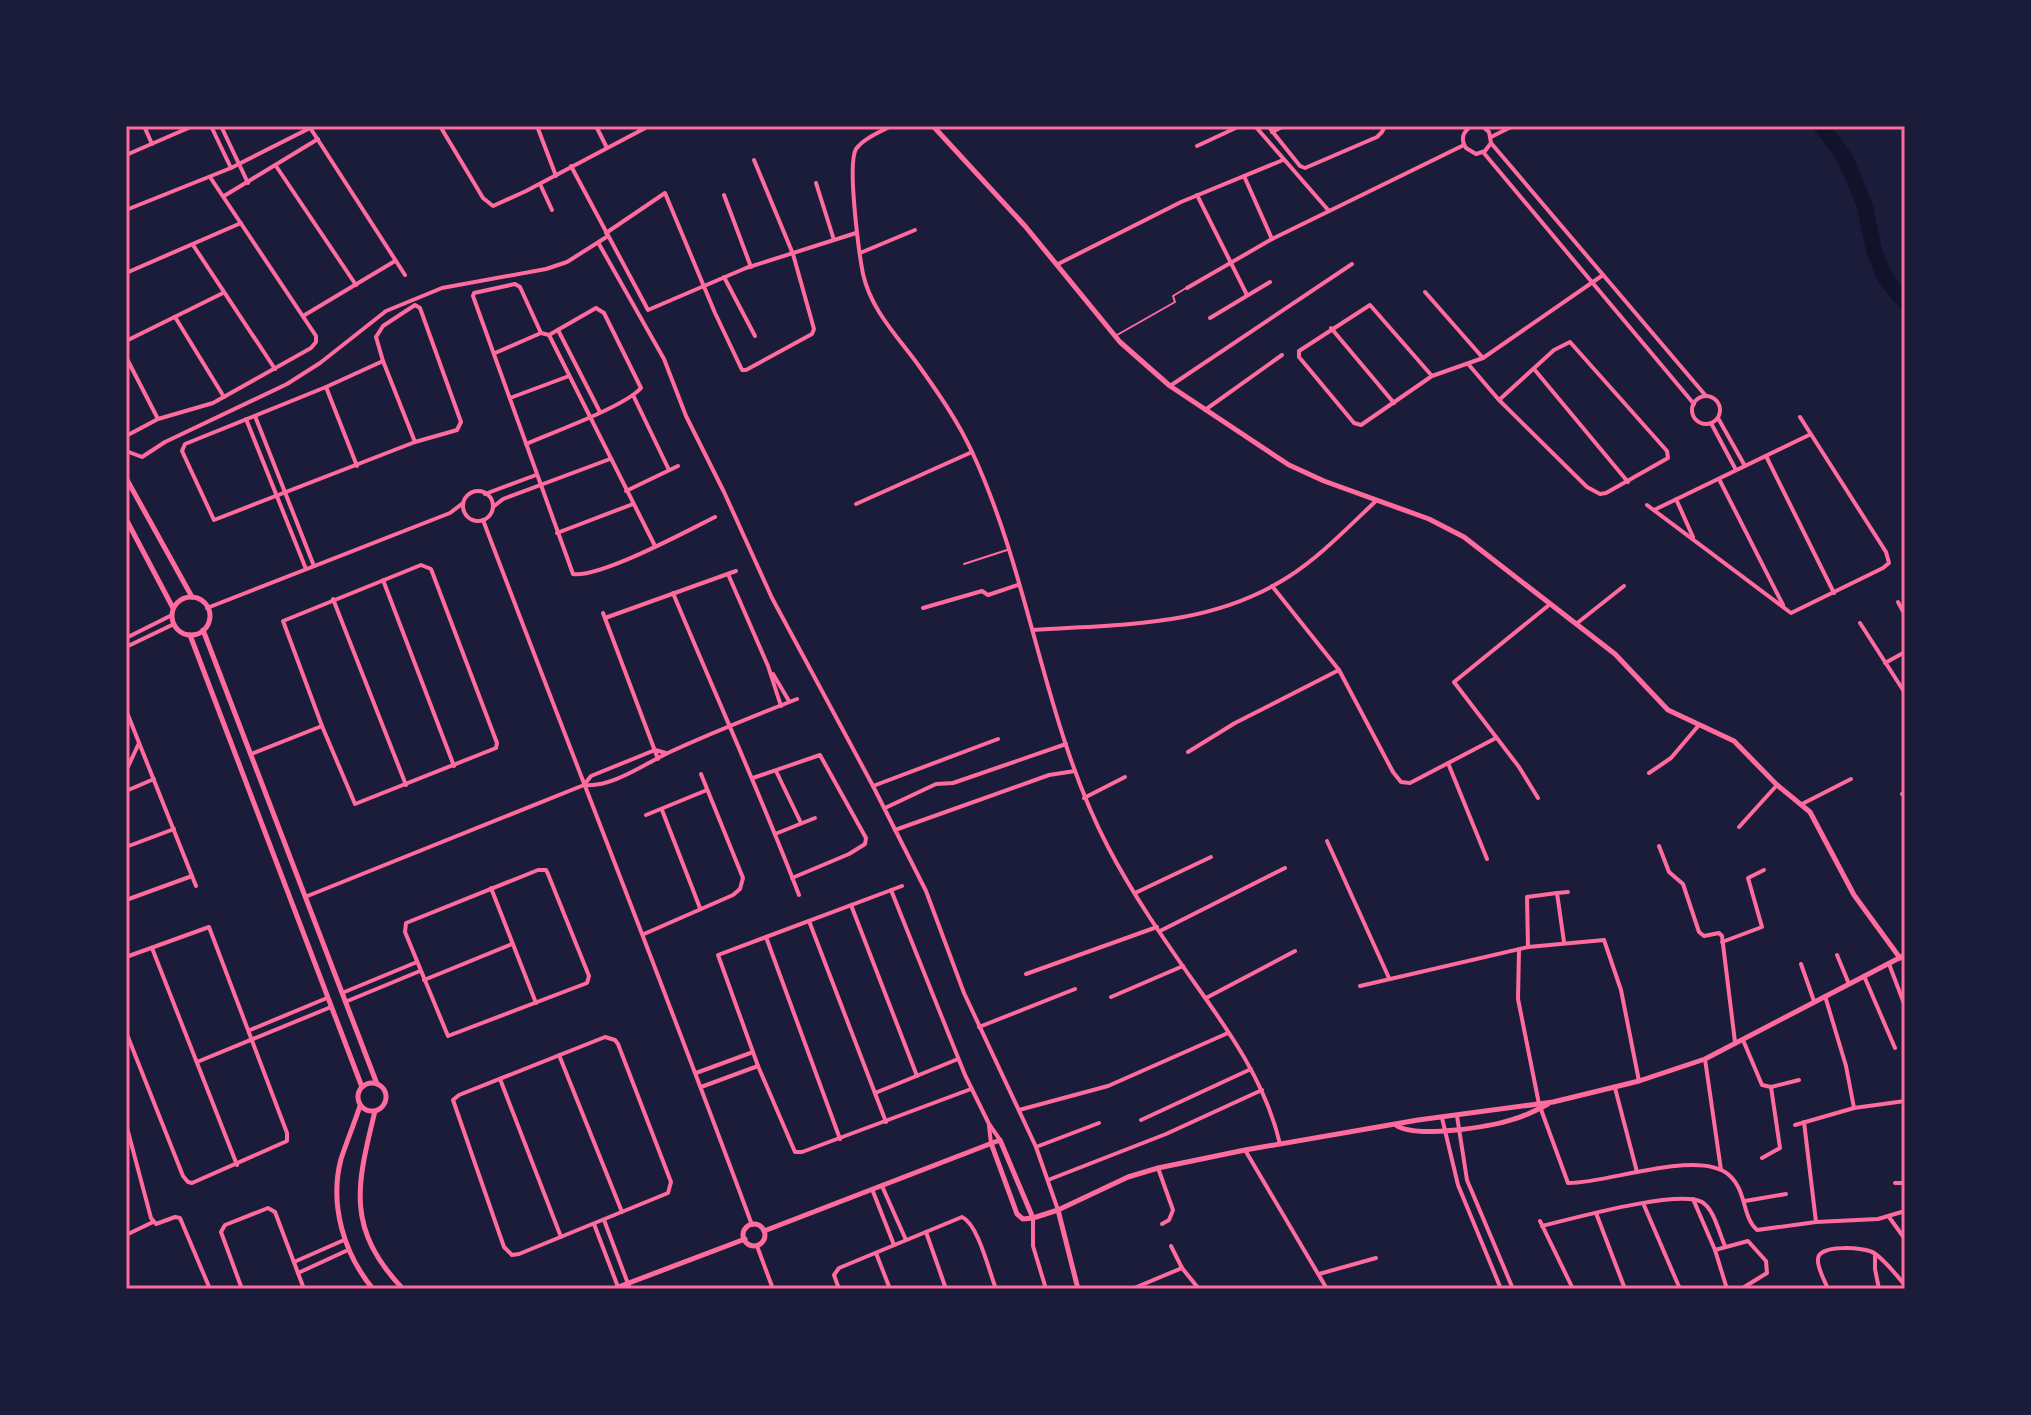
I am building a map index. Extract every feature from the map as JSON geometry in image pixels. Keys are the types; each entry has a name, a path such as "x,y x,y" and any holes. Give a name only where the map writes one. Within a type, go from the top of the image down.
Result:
{"street":[{"path":"144,126 152,144"},
{"path":"126,155 193,126"},
{"path":"211,126 231,168"},
{"path":"221,126 248,183"},
{"path":"440,126 483,198 491,206 497,206 649,126"},
{"path":"537,126 556,176"},
{"path":"596,126 607,148"},
{"path":"891,126 859,145 852,157 857,233 863,275 872,299 950,412 972,452 1008,550 1084,798 1110,852 1251,1069 1274,1120 1280,1144"},
{"path":"933,126 1058,264 1115,336 1142,364 1170,386 1289,465 1429,519 1464,537 1615,654 1668,710 1697,728 1734,741 1777,785 1802,804 1820,829 1854,895 1902,957 1705,1059 1639,1081 1540,1106 1396,1125 1158,1168 1033,1218 1023,1219 1017,1214 991,1143 989,1124"},
{"path":"1197,146 1240,126"},
{"path":"1255,126 1329,211"},
{"path":"1268,126 1300,166 1306,168 1377,137 1385,126"},
{"path":"1272,132 1284,126"},
{"path":"1472,126 1463,129 1464,145 1472,153 1483,152"},
{"path":"1484,126 1491,140 1603,275 1706,396 1717,402 1720,410 1718,418 1711,423 1702,423 1695,418 1692,410 1694,404 1706,396"},
{"path":"1483,152 1491,140 1513,126"},
{"path":"126,210 238,165 310,127 405,275"},
{"path":"224,197 318,139"},
{"path":"1187,288 1272,239 1464,145"},
{"path":"1483,152 1694,404"},
{"path":"126,451 142,457 165,442 287,384 320,363 386,311 442,288 546,269 567,262 599,244 605,232 665,193 703,286 743,371 814,331 814,320 793,254 754,160"},
{"path":"1058,264 1197,195 1283,160"},
{"path":"276,166 356,285"},
{"path":"571,166 648,310 751,267 857,233"},
{"path":"1244,176 1272,239"},
{"path":"126,436 158,419 208,406 315,345 317,339 210,177"},
{"path":"816,183 834,240"},
{"path":"540,184 552,210"},
{"path":"724,195 751,267"},
{"path":"1197,195 1247,295"},
{"path":"126,273 241,223"},
{"path":"860,253 915,230"},
{"path":"599,244 664,359 686,416 772,598 885,808 936,915 979,1027 1036,1147 1058,1210 1078,1289"},
{"path":"193,245 275,369"},
{"path":"303,316 395,261"},
{"path":"1170,386 1352,264"},
{"path":"1432,376 1370,305 1302,347 1299,356 1354,423 1363,425 1432,376 1483,358 1603,275"},
{"path":"724,277 755,336"},
{"path":"1210,318 1270,282"},
{"path":"541,333 518,285 477,291 473,296 571,571 577,575 606,566 715,517"},
{"path":"1425,292 1483,358"},
{"path":"126,341 223,293"},
{"path":"383,361 185,444 182,451 214,520 415,442 457,430 461,425 417,306 411,307 377,332 383,361 415,442"},
{"path":"494,353 541,333 549,335 596,308 602,310 641,384 640,390 633,395 526,444"},
{"path":"174,317 224,397"},
{"path":"1331,328 1394,403"},
{"path":"558,330 600,412"},
{"path":"549,335 655,546"},
{"path":"1468,363 1499,400 1593,491 1606,493 1667,460 1667,451 1574,344 1567,341 1499,400"},
{"path":"1205,410 1282,355"},
{"path":"126,357 158,419"},
{"path":"1534,369 1628,482"},
{"path":"510,398 569,376"},
{"path":"326,387 357,466"},
{"path":"633,395 669,470"},
{"path":"255,416 314,566"},
{"path":"1719,479 1789,613 1796,613 1883,568 1889,560 1800,417"},
{"path":"1718,418 1745,466"},
{"path":"246,419 306,569"},
{"path":"1711,423 1736,470"},
{"path":"1654,510 1809,435"},
{"path":"856,504 972,452"},
{"path":"1766,456 1835,594"},
{"path":"450,513 483,520 503,499 610,459"},
{"path":"626,491 678,466"},
{"path":"207,608 450,513 472,493 485,494 537,475"},
{"path":"126,478 192,597"},
{"path":"485,494 493,507"},
{"path":"1676,499 1694,540"},
{"path":"1032,630 1186,618 1272,586 1305,565 1377,500"},
{"path":"463,503 465,514"},
{"path":"557,533 633,504"},
{"path":"1647,505 1784,607"},
{"path":"126,519 173,612 174,624 181,632 190,635 203,630 209,622 207,608 201,600 192,597 182,599 173,612 127,642"},
{"path":"483,520 644,934 752,1225"},
{"path":"421,565 431,569 497,743 493,751 358,805 353,802 283,623 284,619 383,580 421,565"},
{"path":"658,759 604,616 736,571"},
{"path":"728,574 768,666 781,706"},
{"path":"383,580 454,766"},
{"path":"923,608 982,591 988,595 1018,585"},
{"path":"1272,586 1339,670 1399,780 1410,783 1496,738"},
{"path":"1576,624 1624,586"},
{"path":"673,593 728,727 753,778 799,895"},
{"path":"333,599 406,785"},
{"path":"1898,602 1905,615"},
{"path":"1538,798 1519,767 1454,682 1549,605"},
{"path":"1860,623 1905,692"},
{"path":"127,642 174,624"},
{"path":"203,630 377,1084 385,1092 386,1100 375,1111 367,1111 360,1106"},
{"path":"190,635 362,1087"},
{"path":"1885,663 1905,652"},
{"path":"768,666 790,702"},
{"path":"1188,752 1243,719 1339,670"},
{"path":"305,897 584,785 594,786 797,699"},
{"path":"126,710 196,886"},
{"path":"251,754 322,726"},
{"path":"1649,773 1671,758 1697,728"},
{"path":"873,786 998,739"},
{"path":"126,771 139,743"},
{"path":"885,808 936,784 953,783 1067,744"},
{"path":"584,785 591,776 655,750 666,753"},
{"path":"753,778 814,755 821,756 866,840 863,846 849,854 792,878"},
{"path":"1448,763 1487,859"},
{"path":"776,771 801,823"},
{"path":"895,830 1049,775 1075,771"},
{"path":"644,934 733,895 743,881 701,774"},
{"path":"1084,798 1125,777"},
{"path":"126,791 154,779"},
{"path":"1802,804 1851,779"},
{"path":"1739,827 1777,785"},
{"path":"646,815 707,790"},
{"path":"662,810 700,908"},
{"path":"775,834 815,818"},
{"path":"126,847 174,829"},
{"path":"1327,841 1389,978"},
{"path":"1659,846 1670,874 1683,884 1699,932 1704,936 1719,933 1735,1042"},
{"path":"1135,893 1211,857"},
{"path":"1026,974 1158,929 1285,868"},
{"path":"538,870 546,870 589,976 584,985 450,1037 446,1034 417,962 405,932 408,920 538,870"},
{"path":"1722,942 1762,927 1748,878 1764,870"},
{"path":"126,900 192,876"},
{"path":"902,886 718,955 758,1066 795,1152 840,1139 971,1089"},
{"path":"491,888 536,1003"},
{"path":"891,890 958,1059 989,1124 1000,1140 1033,1218 1033,1246 1046,1289"},
{"path":"1528,947 1527,897 1568,892"},
{"path":"1557,893 1564,942"},
{"path":"851,905 917,1076"},
{"path":"809,921 886,1122"},
{"path":"126,957 209,927 288,1137 284,1145 192,1183 185,1179 126,1032"},
{"path":"766,937 840,1139"},
{"path":"1360,986 1528,947 1604,940 1621,990 1639,1081"},
{"path":"424,980 512,944"},
{"path":"152,947 237,1165"},
{"path":"1519,949 1518,999 1540,1106 1568,1183 1668,1166 1721,1170 1737,1184 1752,1226 1757,1230 1889,1217 1905,1211"},
{"path":"1206,998 1295,951"},
{"path":"1837,955 1849,984"},
{"path":"342,993 417,962"},
{"path":"1801,964 1814,1001"},
{"path":"1889,964 1905,1006"},
{"path":"1111,997 1183,966"},
{"path":"345,1002 420,971"},
{"path":"1864,976 1895,1048"},
{"path":"979,1027 1075,989"},
{"path":"1825,996 1846,1066 1854,1108"},
{"path":"250,1030 327,998"},
{"path":"197,1062 331,1007"},
{"path":"1019,1110 1108,1086 1228,1033"},
{"path":"605,1037 615,1040 672,1186 668,1193 512,1255 504,1247 453,1100 559,1054 605,1037"},
{"path":"1743,1037 1763,1087 1799,1080"},
{"path":"696,1073 753,1052"},
{"path":"559,1054 622,1212"},
{"path":"875,1093 958,1059"},
{"path":"1705,1059 1721,1170"},
{"path":"701,1087 758,1066"},
{"path":"1141,1120 1251,1069"},
{"path":"500,1078 561,1237"},
{"path":"373,1289 360,1273 344,1240 337,1192 341,1162 360,1106 358,1094 368,1083 377,1084"},
{"path":"1762,1158 1780,1148 1771,1087"},
{"path":"1615,1088 1637,1172"},
{"path":"1048,1180 1166,1134 1262,1090"},
{"path":"1795,1125 1854,1108 1905,1101"},
{"path":"1396,1125 1410,1132 1444,1130 1505,1121 1540,1106"},
{"path":"1524,1107 1525,1115"},
{"path":"375,1111 361,1170 360,1205 371,1246 385,1270 403,1289"},
{"path":"1457,1116 1471,1190 1513,1289"},
{"path":"1442,1118 1466,1209 1501,1289"},
{"path":"1804,1122 1816,1222"},
{"path":"1036,1147 1099,1123"},
{"path":"126,1124 153,1222"},
{"path":"764,1231 1000,1140"},
{"path":"1245,1150 1327,1289"},
{"path":"1158,1168 1173,1210 1169,1220 1162,1224"},
{"path":"1895,1183 1905,1183"},
{"path":"882,1186 906,1240"},
{"path":"872,1189 894,1245"},
{"path":"1745,1201 1786,1194"},
{"path":"1693,1199 1715,1250 1727,1289"},
{"path":"1573,1289 1541,1223 1643,1203 1693,1199 1709,1209 1725,1246"},
{"path":"1643,1203 1680,1289"},
{"path":"242,1289 221,1237 225,1225 268,1208 273,1210 304,1289"},
{"path":"1596,1213 1625,1289"},
{"path":"839,1289 834,1275 836,1269 962,1217 967,1219 975,1232 996,1289"},
{"path":"1889,1217 1905,1239"},
{"path":"126,1235 153,1222 160,1224 180,1218 210,1289"},
{"path":"603,1220 629,1286"},
{"path":"594,1224 617,1288 629,1286 745,1239"},
{"path":"752,1225 760,1226 764,1231 765,1239 757,1246 749,1245 745,1239 744,1232 752,1225"},
{"path":"926,1232 946,1289"},
{"path":"294,1262 344,1240"},
{"path":"1715,1250 1744,1240 1751,1242 1768,1265 1767,1273 1741,1289"},
{"path":"757,1246 773,1289"},
{"path":"1171,1246 1182,1268 1199,1289"},
{"path":"1828,1289 1818,1261 1821,1252 1851,1248 1875,1254 1905,1285"},
{"path":"298,1273 348,1250"},
{"path":"876,1253 890,1289"},
{"path":"1875,1254 1879,1289"},
{"path":"1319,1274 1376,1258"},
{"path":"1132,1289 1182,1268"}],"lane":[{"path":"1115,336 1175,302 1172,296 1187,288"},
{"path":"964,564 1008,550"}],"waterway":[{"path":"1821,126 1845,158 1865,206 1874,250 1885,278 1905,302"}]}
